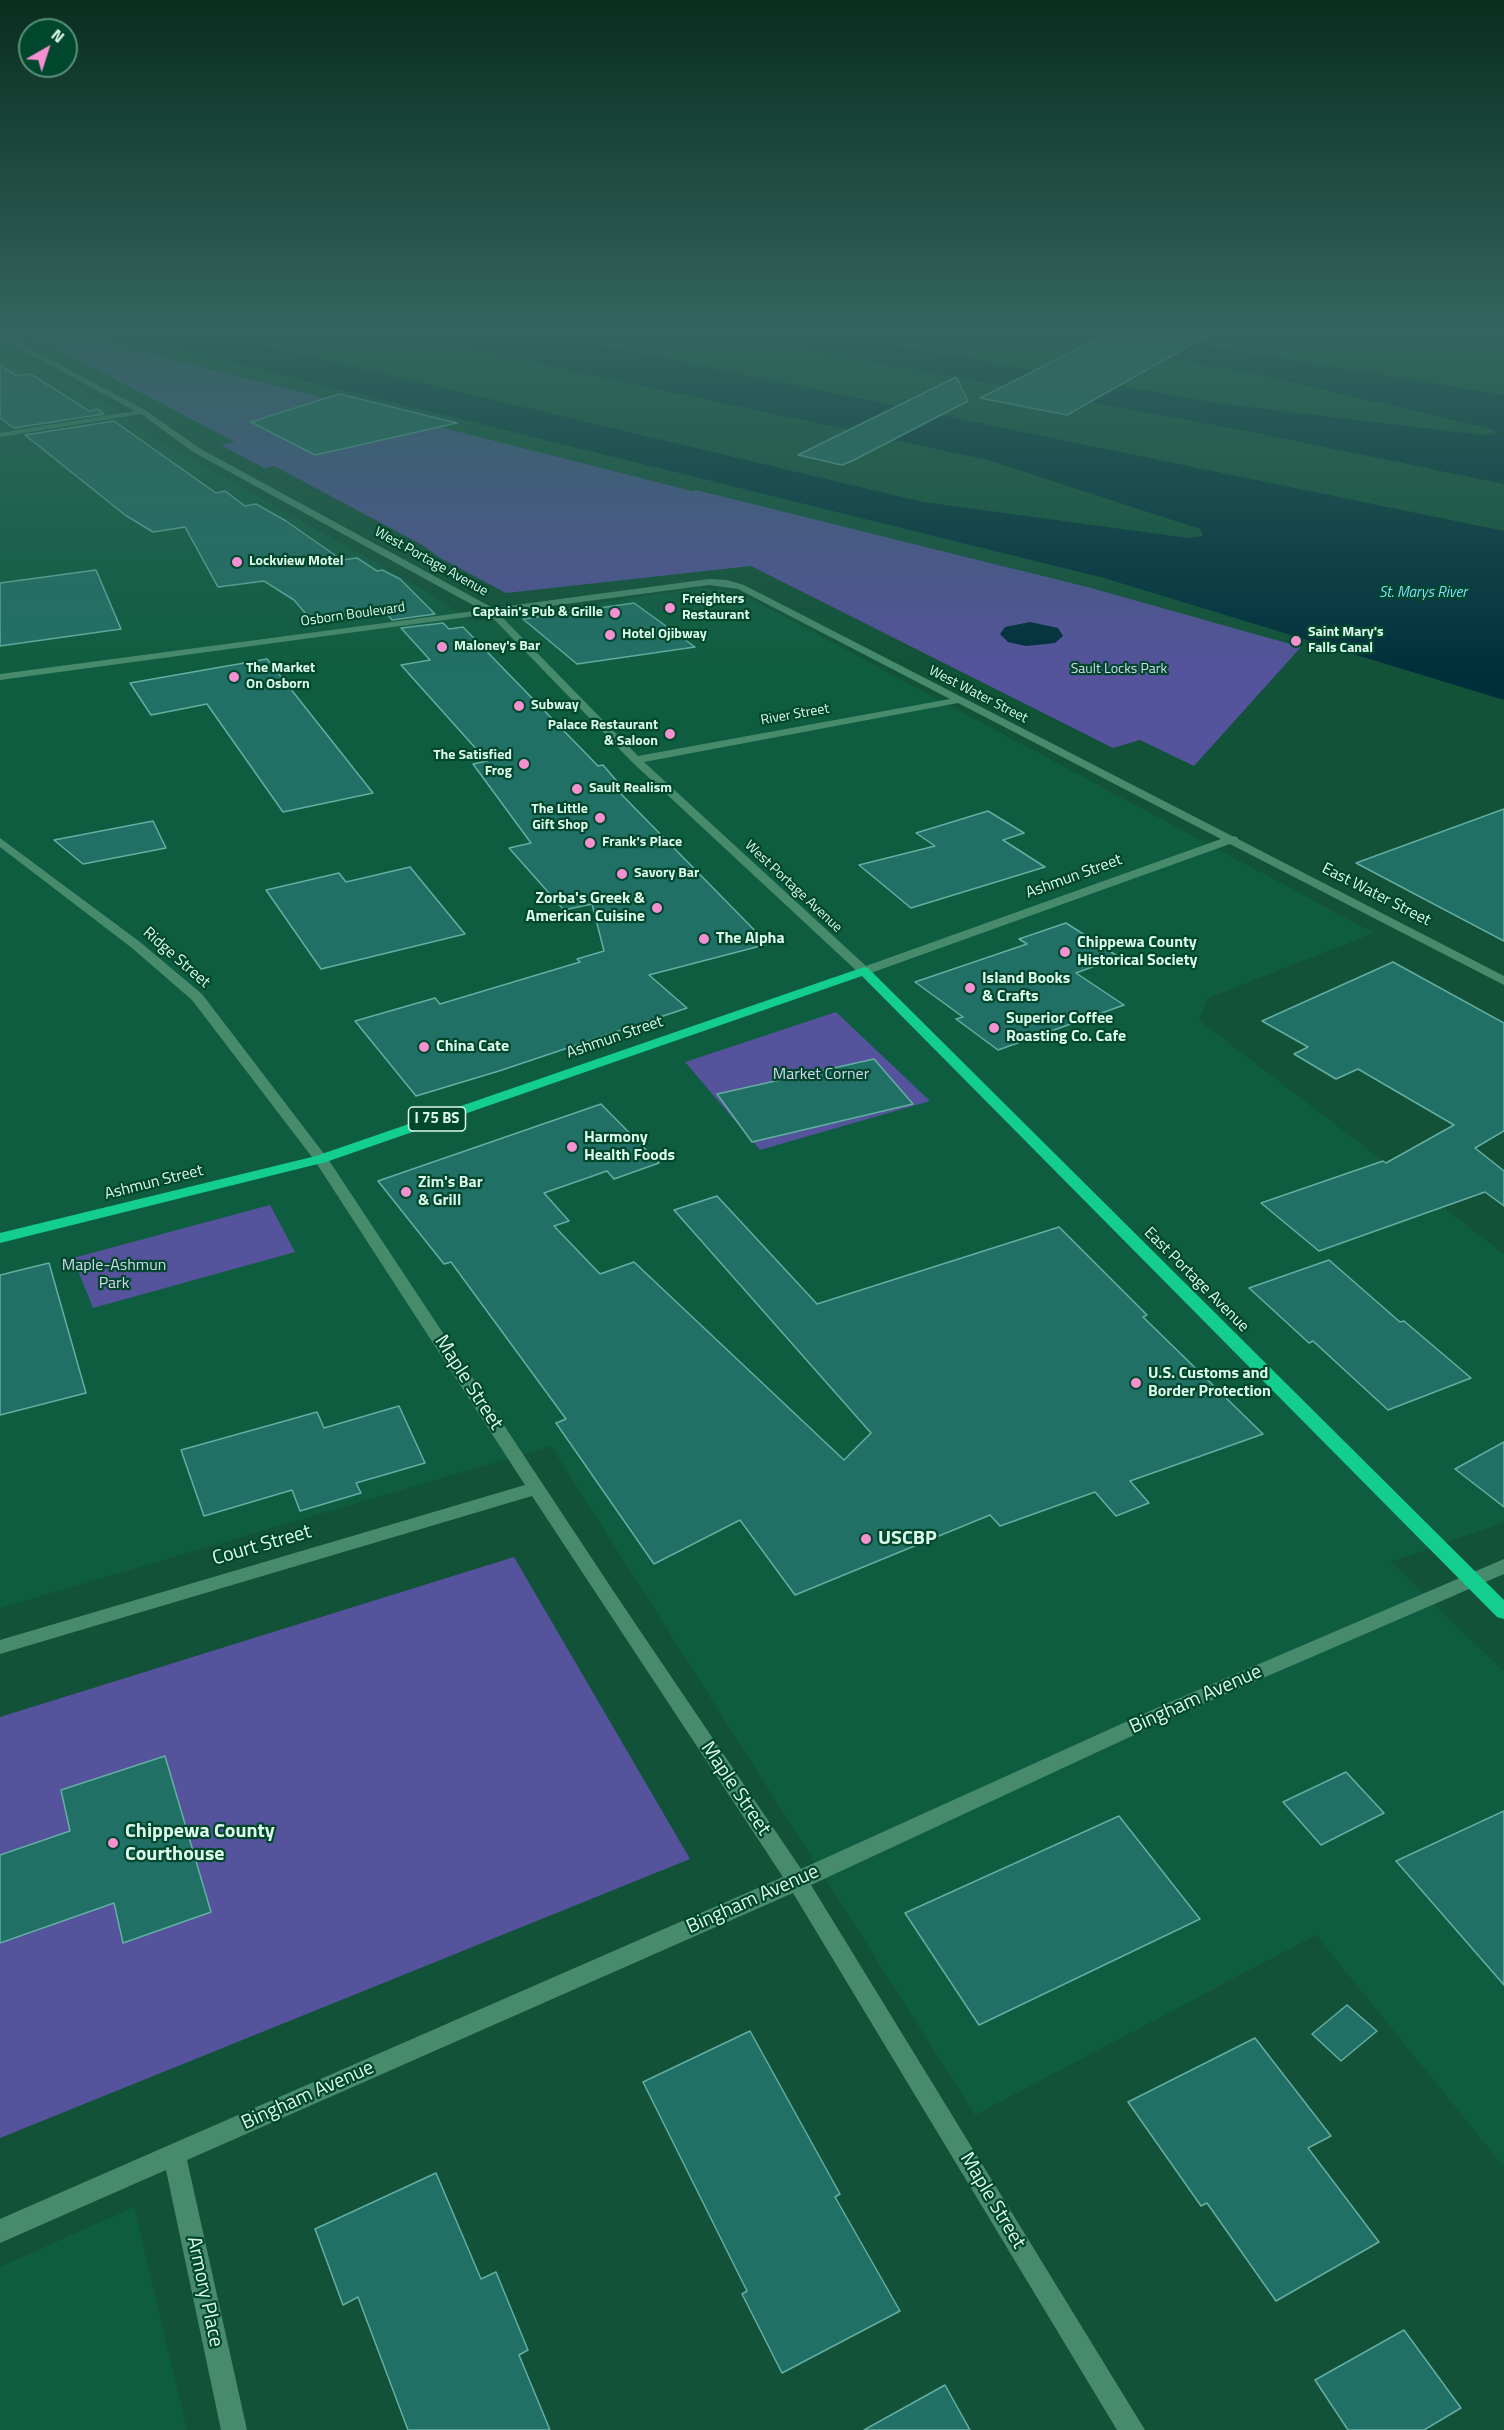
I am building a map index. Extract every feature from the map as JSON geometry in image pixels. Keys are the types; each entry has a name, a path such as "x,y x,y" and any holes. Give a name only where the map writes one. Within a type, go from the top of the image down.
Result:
{"main road":[{"name":"Ashmun Street","path":"0,1238 321,1159 864,971"},
{"name":"East Portage Avenue","path":"864,971 1504,1612"}],"street":[{"name":"West Portage Avenue","path":"191,446 491,610 636,760 864,971"},
{"name":"Osborn Boulevard","path":"0,677 709,582"},
{"name":"West Water Street","path":"709,582 741,587 1233,839"},
{"name":"River Street","path":"636,760 959,700"},
{"name":"Ashmun Street","path":"864,971 1233,839"},
{"name":"East Water Street","path":"1233,839 1504,981"},
{"name":"Ridge Street","path":"0,841 136,945 197,997 321,1159"},
{"name":"Maple Street","path":"321,1159 797,1881 1132,2430"},
{"name":"Court Street","path":"0,1647 537,1488"},
{"name":"Bingham Avenue","path":"0,2231 797,1881 1168,1711 1504,1566"},
{"name":"Armory Place","path":"174,2154 234,2430"}],"shaded area":[{"path":"0,446 169,446 426,591 473,622 699,588 723,590 751,599 1374,933 1208,998 1199,1020 1504,1254 1504,1522 1391,1562 1504,1672 1504,2167 1316,1935 975,2115 551,1446 0,1608"},
{"path":"134,2207 187,2430 0,2430 0,2267"}],"green space":[{"name":"Sault Locks Park","path":"224,446 516,446 1091,588 1301,647 1194,766 1140,740 1113,748 751,566 506,593 280,469 274,466 264,468"},
{"name":"Market Corner","path":"836,1012 930,1101 760,1150 685,1062"},
{"name":"Maple-Ashmun Park","path":"270,1205 295,1252 93,1308 73,1258"},
{"path":"514,1557 690,1859 0,2138 0,1717"}],"water":[{"name":"St. Marys River","path":"571,446 689,446 923,502 1188,538 1203,536 1200,529 988,460 925,446 1093,446 1504,531 1504,700 1104,578"},
{"path":"1322,446 1504,446 1504,484"},
{"path":"1030,622 1058,628 1063,636 1055,643 1026,646 1008,642 1000,634 1005,627"}],"building":[{"path":"39,446 150,446 216,493 225,491 245,506 256,504 286,521 342,560 357,558 377,571 382,570 400,579 435,614 392,620 383,609 312,621 294,600 264,581 218,587 185,527 153,532 125,515"},
{"path":"298,446 353,446 315,455"},
{"path":"815,446 880,446 842,465 798,455"},
{"path":"96,570 121,629 0,646 0,583"},
{"name":"Hotel Ojibway","path":"634,603 695,647 577,664 523,619"},
{"path":"443,623 449,629 463,627 598,766 603,765 626,792 620,793 768,944 649,975 687,1008 499,1071 416,1096 355,1021 435,998 440,1004 580,962 577,959 604,951 592,904 564,910 509,848 531,843 473,764 487,761 401,665 430,660 401,628"},
{"path":"267,659 373,793 283,812 207,704 151,715 130,683"},
{"path":"1504,809 1504,941 1356,863"},
{"path":"988,811 1024,833 1003,840 1045,867 911,908 859,865 935,846 916,833"},
{"path":"153,821 166,848 83,864 54,840"},
{"path":"410,867 465,934 321,969 266,890 339,873 346,882"},
{"path":"1066,923 1119,957 1076,973 1124,1005 998,1050 956,1019 963,1017 915,982 1027,944 1019,939"},
{"path":"1393,962 1504,1023 1504,1131 1475,1148 1504,1171 1504,1206 1485,1192 1319,1251 1261,1203 1383,1161 1386,1163 1454,1125 1358,1069 1336,1079 1294,1054 1308,1047 1262,1021"},
{"path":"874,1059 913,1104 752,1142 717,1094"},
{"path":"601,1104 659,1163 614,1179 607,1171 544,1193 569,1221 554,1226 600,1274 634,1262 844,1460 871,1433 674,1210 717,1196 817,1304 1059,1227 1147,1315 1143,1317 1263,1434 1130,1481 1149,1503 1116,1516 1095,1492 1000,1526 990,1515 795,1595 740,1520 654,1564 556,1423 566,1419 451,1262 444,1264 378,1181"},
{"path":"1329,1260 1400,1322 1404,1321 1471,1378 1388,1410 1313,1341 1309,1343 1249,1288"},
{"path":"49,1263 86,1393 0,1415 0,1275"},
{"path":"399,1406 425,1463 356,1483 361,1493 300,1511 292,1490 204,1516 181,1450 317,1412 324,1428"},
{"path":"1504,1442 1504,1507 1455,1469"},
{"name":"Chippewa County Courthouse","path":"165,1756 211,1912 123,1943 114,1903 0,1943 0,1855 70,1831 61,1790"},
{"path":"1346,1772 1384,1813 1321,1845 1283,1802"},
{"path":"1504,1811 1504,1985 1396,1861"},
{"path":"1119,1816 1200,1919 979,2025 905,1913"},
{"path":"1347,2005 1377,2031 1341,2061 1312,2034"},
{"path":"750,2031 840,2194 835,2197 900,2311 782,2373 742,2294 747,2291 643,2082"},
{"path":"1255,2038 1331,2136 1308,2148 1379,2242 1276,2301 1207,2203 1201,2206 1128,2102"},
{"path":"436,2173 481,2279 496,2272 528,2350 519,2355 550,2430 408,2430 358,2297 343,2305 315,2229"},
{"path":"1404,2330 1461,2408 1424,2430 1348,2430 1315,2380"},
{"path":"945,2385 970,2430 864,2430"}],"place":[{"name":"Lockview Motel","path":"237,562"},
{"name":"Freighters Restaurant","path":"670,608"},
{"name":"Captain's Pub & Grille","path":"615,613"},
{"name":"Hotel Ojibway","path":"610,635"},
{"name":"Saint Mary's Falls Canal","path":"1296,641"},
{"name":"Maloney's Bar","path":"442,647"},
{"name":"The Market On Osborn","path":"234,677"},
{"name":"Subway","path":"519,706"},
{"name":"Palace Restaurant & Saloon","path":"670,734"},
{"name":"The Satisfied Frog","path":"524,764"},
{"name":"Sault Realism","path":"577,789"},
{"name":"The Little Gift Shop","path":"600,818"},
{"name":"Frank's Place","path":"590,843"},
{"name":"Savory Bar","path":"622,874"},
{"name":"Zorba's Greek & American Cuisine","path":"657,908"},
{"name":"The Alpha","path":"704,939"},
{"name":"Chippewa County Historical Society","path":"1065,952"},
{"name":"Island Books & Crafts","path":"970,988"},
{"name":"Superior Coffee Roasting Co. Cafe","path":"994,1028"},
{"name":"China Cate","path":"424,1047"},
{"name":"Harmony Health Foods","path":"572,1147"},
{"name":"Zim's Bar & Grill","path":"406,1192"},
{"name":"U.S. Customs and Border Protection","path":"1136,1383"},
{"name":"USCBP","path":"866,1539"},
{"name":"Chippewa County Courthouse","path":"113,1843"}]}
